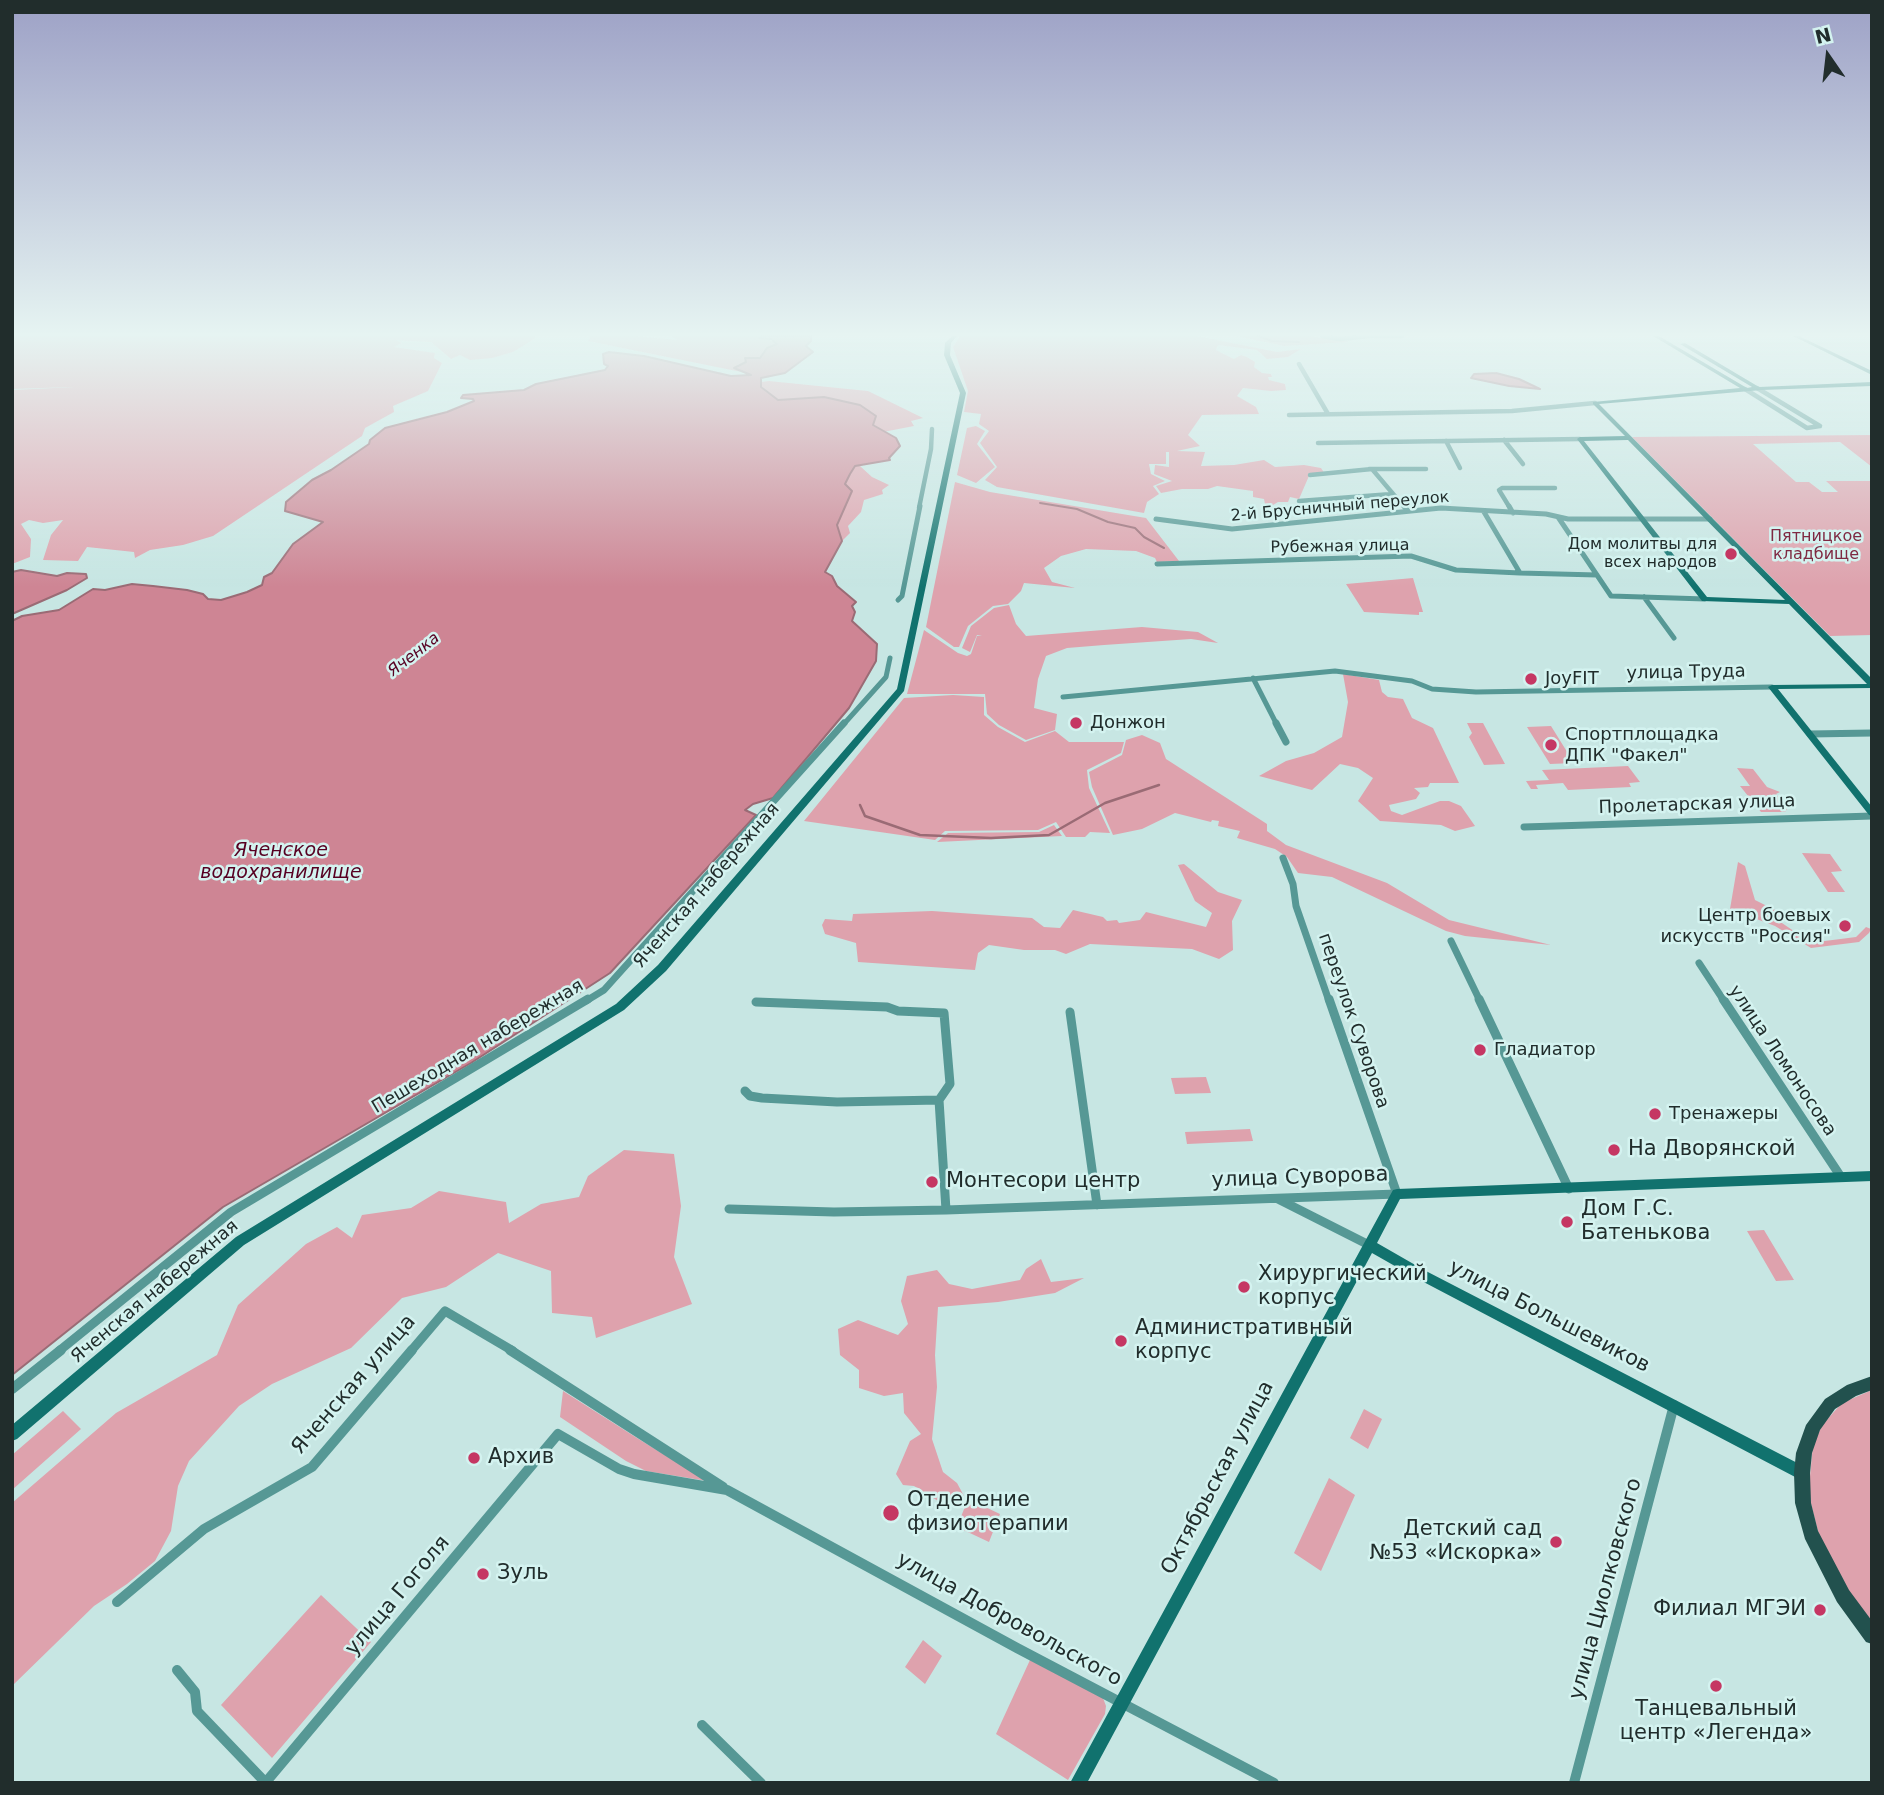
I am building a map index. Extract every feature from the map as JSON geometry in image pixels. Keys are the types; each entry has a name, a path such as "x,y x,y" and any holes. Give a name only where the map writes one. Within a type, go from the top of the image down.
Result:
{"main road":[{"path":"1872,1383 1852,1390 1830,1404 1814,1425 1804,1453 1802,1472 1803,1503 1811,1533 1843,1597 1872,1636"}],"street":[{"name":"Яченская набережная","path":"12,1434 240,1241 620,1007 662,968 901,689 957,420"},
{"path":"1611,420 1872,685"},
{"path":"1794,420 1807,428 1820,426 1810,420"},
{"path":"898,600 902,596 931,449 932,429"},
{"path":"1318,443 1629,438"},
{"path":"1580,439 1705,599"},
{"path":"1504,440 1523,464"},
{"path":"1446,441 1460,468"},
{"path":"1322,469 1426,469"},
{"path":"1310,475 1373,469"},
{"path":"1373,469 1408,511"},
{"path":"1513,513 1499,490 1502,488 1555,488"},
{"path":"1299,501 1392,494"},
{"name":"2-й Брусничный переулок","path":"1156,519 1232,529 1441,508 1558,517 1710,519"},
{"path":"1485,512 1520,573"},
{"path":"1558,517 1611,596 1791,602"},
{"name":"Рубежная улица","path":"1157,564 1411,556 1456,570 1597,575"},
{"path":"1644,597 1674,638"},
{"name":"Пешеходная набережная","path":"12,1389 231,1212 604,990 886,677 890,658"},
{"name":"улица Труда","path":"1063,697 1335,671 1412,681 1427,688 1476,692 1872,685"},
{"path":"1253,678 1286,742"},
{"path":"1772,687 1872,814"},
{"path":"1810,734 1872,733"},
{"name":"Пролетарская улица","path":"1524,827 1872,814"},
{"name":"переулок Суворова","path":"1283,859 1293,884 1296,906 1397,1194"},
{"path":"1451,941 1569,1189"},
{"name":"улица Ломоносова","path":"1699,963 1841,1177"},
{"path":"756,1002 887,1007 898,1011 944,1013 950,1083 939,1100 946,1210"},
{"path":"1070,1012 1097,1205"},
{"path":"745,1091 750,1096 762,1098 825,1101 939,1100"},
{"name":"улица Суворова","path":"729,1209 834,1212 946,1210 1872,1176"},
{"name":"Октябрьская улица","path":"1078,1783 1278,1409 1397,1194"},
{"name":"улица Большевиков","path":"1278,1199 1802,1472"},
{"name":"улица Добровольского","path":"445,1311 480,1330 727,1489 1122,1704 1274,1783"},
{"name":"Яченская улица","path":"117,1602 204,1529 312,1467 445,1311"},
{"name":"улица Циолковского","path":"1574,1783 1675,1404"},
{"name":"улица Добровольского","path":"558,1434 619,1469 727,1489"},
{"name":"улица Гоголя","path":"266,1783 558,1434"},
{"path":"177,1670 195,1692 197,1711 266,1783"},
{"path":"702,1725 761,1783"}],"green space":[{"path":"12,420 380,420 365,428 362,436 213,536 183,545 150,550 135,558 134,552 87,547 78,561 43,560 51,535 63,520 43,523 29,520 21,524 31,539 30,557 12,564"},
{"path":"856,420 916,420 911,421 914,426 883,432 873,424"},
{"path":"980,420 1199,420 1188,435 1200,446 1177,451 1205,452 1201,466 1234,465 1264,460 1275,467 1304,465 1321,468 1325,474 1309,476 1299,499 1290,497 1288,502 1278,502 1266,509 1264,499 1253,497 1253,491 1217,486 1161,493 1156,486 1172,481 1154,474 1155,465 1169,467 1169,452 1166,452 1166,464 1149,464 1151,474 1165,481 1153,486 1159,494 1147,502 1144,513 997,487 985,480 997,467 980,443 989,431 979,424"},
{"path":"976,426 985,431 977,444 995,467 976,483 957,475 967,428"},
{"name":"Пятницкое кладбище","path":"1872,435 1872,467 1840,442 1753,444 1796,482 1809,482 1822,492 1838,492 1826,481 1872,481 1872,635 1830,636 1632,437"},
{"path":"855,466 860,466 872,477 889,485 882,490 883,494 864,500 861,512 848,526 850,533 842,541 837,525 852,491 845,484"},
{"path":"955,482 990,492 1146,518 1179,561 1157,562 1155,558 1136,551 1086,549 1061,556 1044,568 1052,582 1075,588 1024,583 1021,591 1008,604 993,606 968,626 959,647 954,647 926,627"},
{"path":"1413,578 1423,612 1419,612 1419,615 1364,612 1346,584"},
{"path":"1009,605 1016,624 1026,636 1142,627 1198,632 1218,643 1191,639 1104,645 1067,648 1046,656 1038,679 1034,708 1057,714 1055,730 1026,740 999,725 987,714 985,694 907,694 924,630 967,656 971,654 977,636 982,635 977,635 970,652 962,648 971,626 994,608"},
{"path":"1343,674 1379,680 1382,692 1388,697 1403,699 1412,718 1433,728 1459,783 1430,783 1428,787 1414,788 1420,793 1416,799 1389,805 1391,811 1402,815 1440,801 1449,801 1461,806 1475,826 1455,831 1441,825 1380,821 1358,801 1373,778 1358,768 1340,764 1312,790 1259,776 1286,761 1314,753 1342,737 1348,702"},
{"path":"953,695 984,697 984,715 998,727 1025,742 1055,731 1069,742 1124,742 1121,753 1087,770 1089,788 1110,833 1090,832 1085,837 1066,837 1056,822 1038,830 945,831 935,840 804,821 904,698"},
{"path":"1467,723 1483,723 1505,764 1484,765 1469,737 1472,733"},
{"name":"Спортплощадка ДПК \"Факел\"","path":"1551,726 1574,763 1550,764 1527,727"},
{"path":"1142,735 1160,743 1166,759 1267,824 1267,831 1286,845 1387,883 1449,920 1551,945 1465,936 1446,931 1332,877 1298,873 1287,857 1275,849 1237,838 1240,831 1218,826 1219,821 1211,822 1175,813 1142,829 1113,835 1092,787 1089,772 1122,755 1126,740"},
{"path":"1628,766 1640,782 1629,783 1631,787 1568,790 1563,783 1536,785 1538,789 1531,789 1526,781 1549,780 1542,770"},
{"path":"1737,768 1753,769 1767,787 1780,792 1776,794 1787,809 1785,812 1761,812 1740,786 1750,786"},
{"path":"1054,825 1062,836 937,842 948,833 1039,832"},
{"path":"1802,853 1830,854 1842,871 1831,872 1845,892 1828,892"},
{"path":"1738,862 1745,866 1755,900 1783,914 1779,921 1807,940 1817,942 1856,937 1866,927 1871,929 1869,933 1859,942 1811,948 1775,926 1730,909"},
{"path":"1184,864 1218,892 1242,900 1232,921 1233,950 1219,959 1192,949 1090,944 1066,954 1055,950 1024,950 989,945 978,953 975,970 858,962 856,943 825,934 822,925 825,919 852,921 853,914 932,911 1032,918 1044,927 1060,928 1073,910 1103,917 1107,921 1117,920 1119,923 1140,920 1146,912 1206,927 1212,913 1195,901 1178,865"},
{"path":"1206,1077 1211,1093 1175,1094 1171,1078"},
{"path":"1250,1129 1253,1141 1187,1144 1185,1132"},
{"path":"624,1150 674,1154 681,1206 674,1257 692,1304 596,1338 592,1317 552,1313 551,1271 498,1253 446,1287 402,1298 351,1348 272,1384 239,1406 189,1461 178,1486 171,1531 155,1561 94,1606 12,1686 12,1503 116,1413 217,1355 238,1305 306,1244 337,1227 352,1238 362,1215 411,1208 439,1191 506,1202 509,1223 541,1204 579,1197 588,1176"},
{"path":"1764,1230 1794,1280 1776,1281 1747,1231"},
{"path":"1041,1259 1051,1282 1084,1278 1055,1293 998,1302 938,1307 935,1355 937,1387 932,1439 943,1472 957,1483 964,1496 955,1501 938,1501 914,1486 903,1485 896,1474 910,1441 921,1434 904,1413 903,1393 884,1396 859,1388 859,1370 840,1355 838,1329 858,1320 898,1335 908,1324 901,1301 907,1276 937,1270 949,1284 972,1289 1020,1280 1026,1269"},
{"path":"1872,1390 1872,1627 1862,1615 1820,1539 1809,1487 1813,1444 1823,1424 1842,1403"},
{"path":"563,1391 707,1481 646,1471 626,1461 560,1417"},
{"path":"1364,1409 1382,1419 1368,1449 1350,1438"},
{"path":"63,1411 81,1429 12,1490 12,1455"},
{"path":"1329,1478 1355,1495 1321,1571 1294,1553"},
{"path":"968,1499 1000,1514 989,1542 957,1527"},
{"path":"321,1595 371,1642 272,1758 221,1705"},
{"path":"923,1640 942,1656 925,1684 905,1667"},
{"path":"1030,1660 1103,1698 1106,1706 1105,1714 1068,1780 996,1734"}],"water":[{"name":"Яченское водохранилище","path":"417,420 875,420 873,425 896,438 900,446 890,460 855,466 850,474 845,484 852,491 837,525 842,541 825,572 856,602 852,606 855,612 852,621 877,644 876,661 849,708 773,798 753,804 745,810 756,815 610,973 471,1063 223,1207 12,1375 12,621 22,616 59,610 93,589 105,590 132,584 187,590 203,594 208,599 221,600 262,585 264,577 272,573 293,544 323,522 285,511 286,502 312,480 369,444 370,440 385,428"},
{"path":"21,570 57,576 67,573 86,574 87,578 67,590 12,614 12,572"}],"waterway":[{"path":"1040,503 1077,509 1108,522 1135,528 1144,537 1164,548"},
{"path":"860,805 865,816 920,835 991,838 1049,835 1105,803 1159,785"}],"place":[{"name":"Дом молитвы для всех народов","path":"1731,554"},
{"name":"JoyFIT","path":"1531,679"},
{"name":"Донжон","path":"1076,723"},
{"name":"Спортплощадка ДПК \"Факел\"","path":"1551,745"},
{"name":"Центр боевых искусств \"Россия\"","path":"1845,926"},
{"name":"Гладиатор","path":"1480,1050"},
{"name":"Тренажеры","path":"1655,1114"},
{"name":"На Дворянской","path":"1614,1150"},
{"name":"Монтесори центр","path":"932,1182"},
{"name":"Дом Г.С. Батенькова","path":"1567,1222"},
{"name":"Хирургический корпус","path":"1244,1287"},
{"name":"Административный корпус","path":"1121,1341"},
{"name":"Архив","path":"474,1458"},
{"name":"Отделение физиотерапии","path":"891,1513"},
{"name":"Детский сад №53 «Искорка»","path":"1556,1542"},
{"name":"Зуль","path":"483,1574"},
{"name":"Филиал МГЭИ","path":"1820,1610"},
{"name":"Танцевальный центр «Легенда»","path":"1716,1686"}],"water label":[{"name":"Яченка","path":"414,655"}]}
